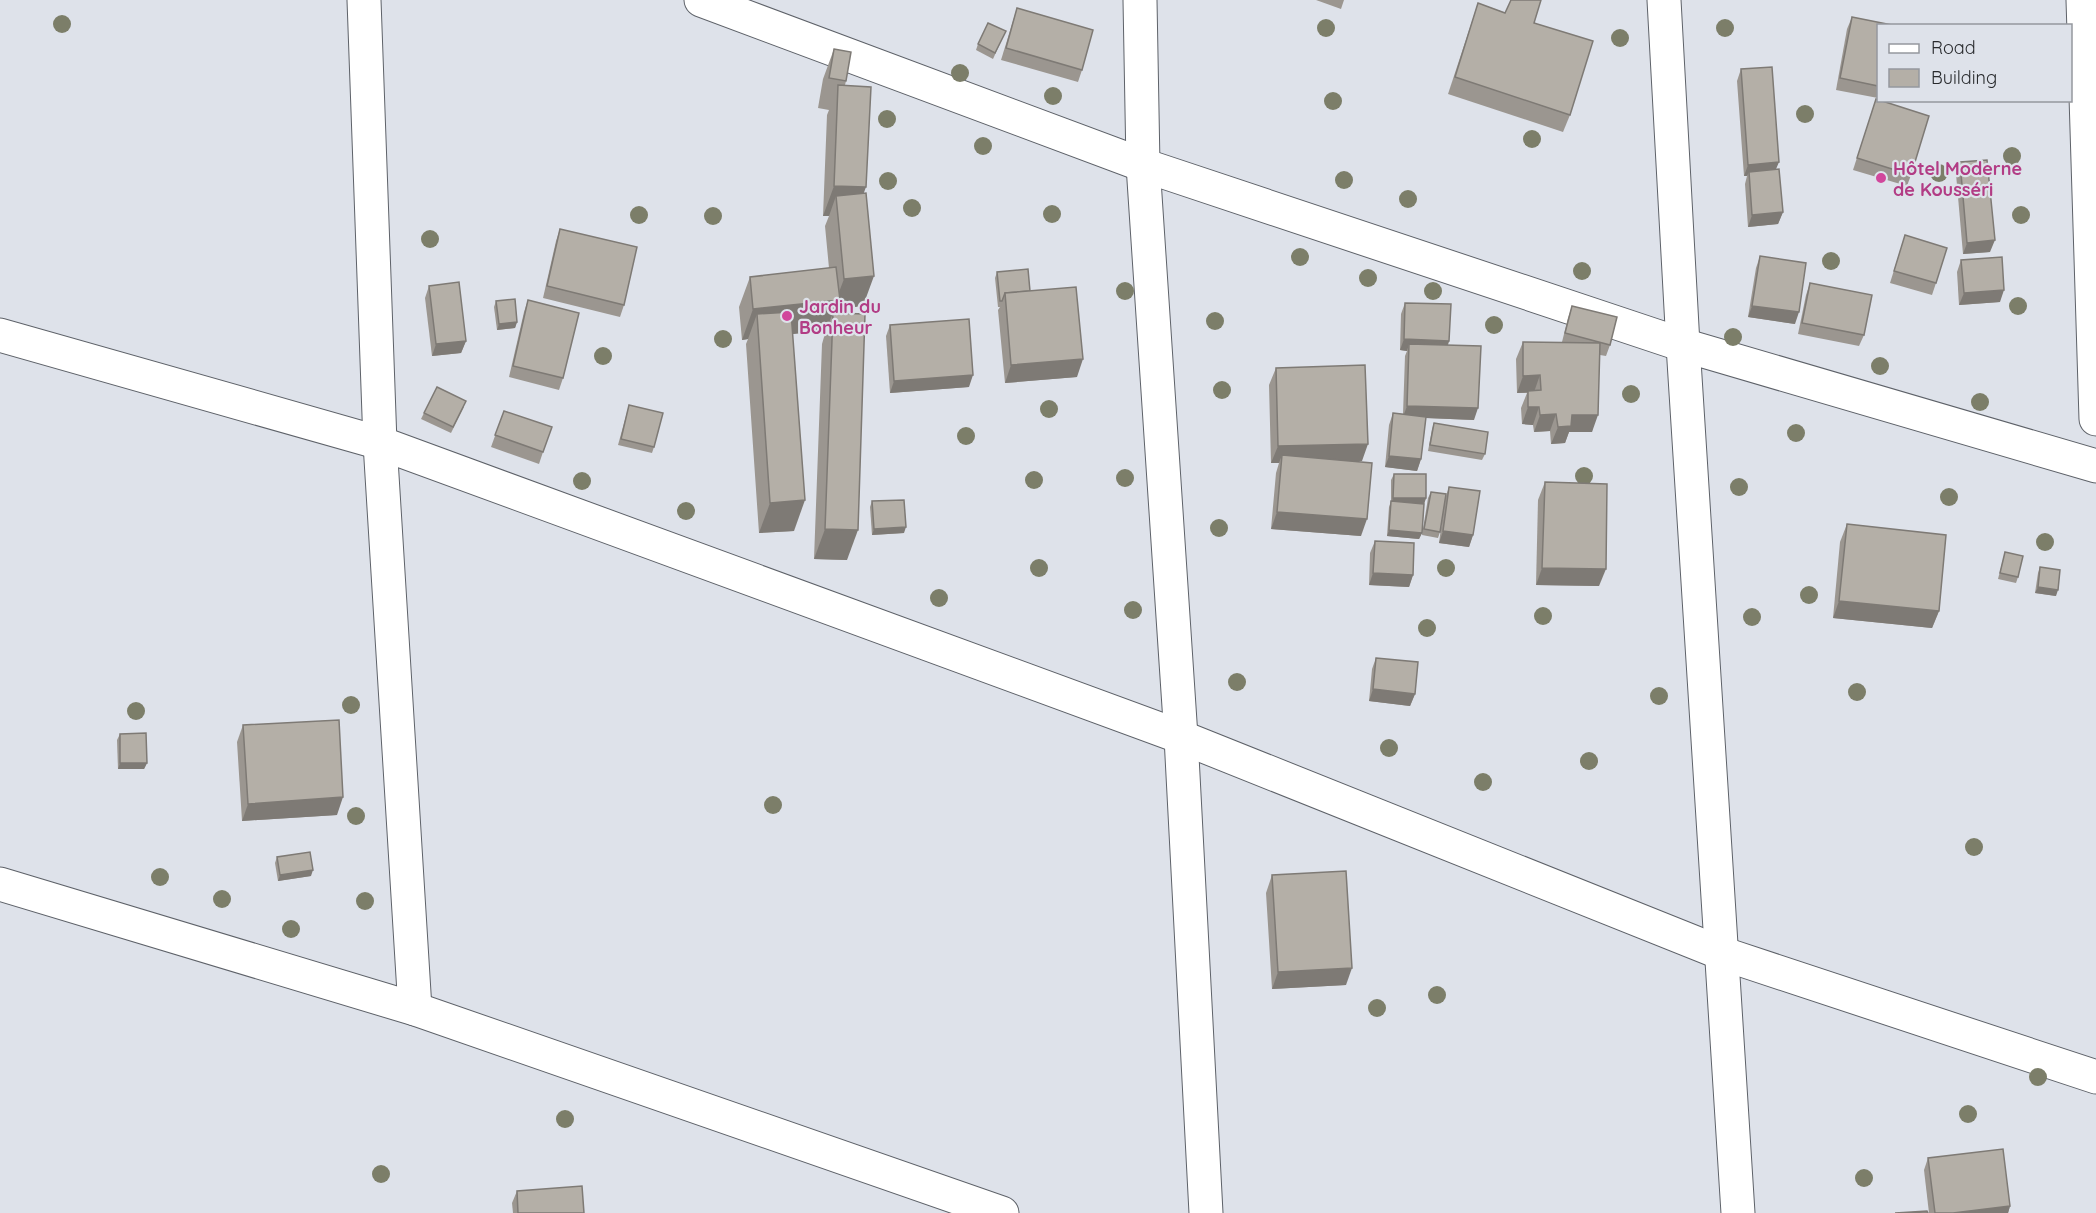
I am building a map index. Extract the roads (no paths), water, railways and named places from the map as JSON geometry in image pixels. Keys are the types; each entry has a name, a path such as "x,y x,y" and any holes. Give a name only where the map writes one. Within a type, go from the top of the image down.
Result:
{"street":[{"path":"364,0 380,442 415,1009"},
{"path":"701,0 1143,165 1683,345 2096,466"},
{"path":"1140,0 1143,165 1181,737 1206,1213"},
{"path":"1664,0 1720,953 1738,1213"},
{"path":"2083,0 2096,419"},
{"path":"0,335 380,442 1181,737 1720,953 2096,1077"},
{"path":"0,884 415,1009 1002,1213"}],"place":[{"name":"Hôtel Moderne de Kousséri","path":"1881,178"},
{"name":"Jardin du Bonheur","path":"787,316"}]}
